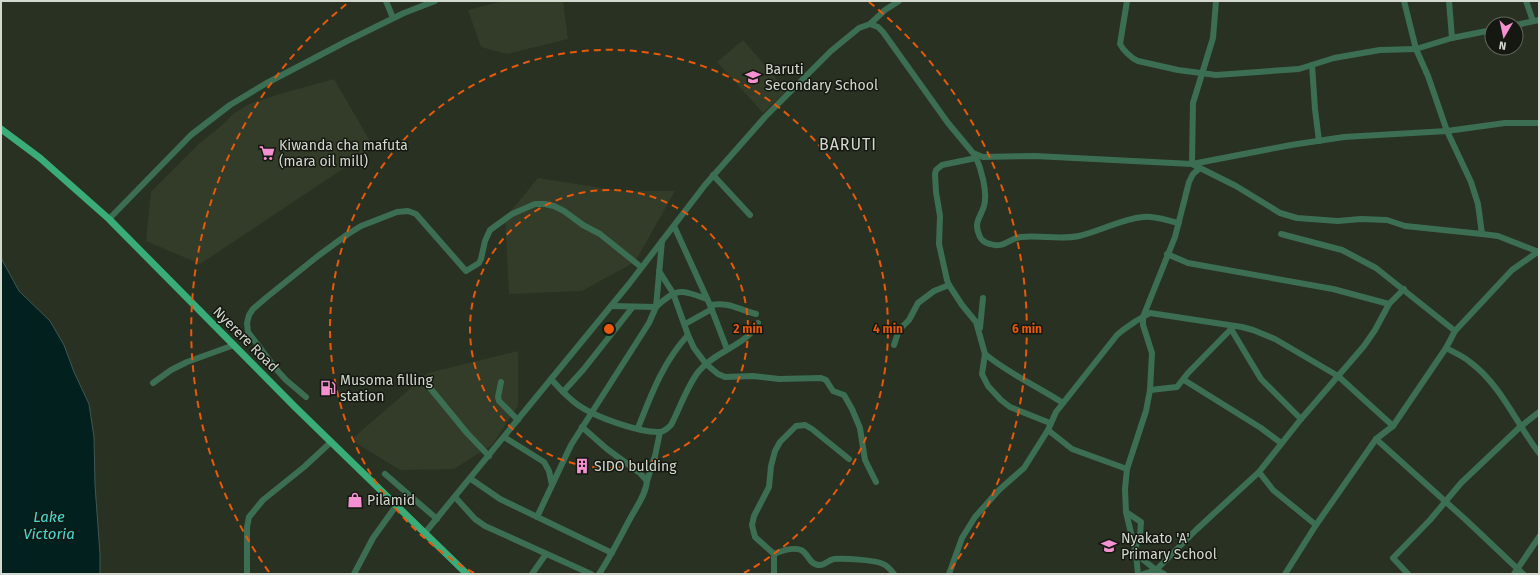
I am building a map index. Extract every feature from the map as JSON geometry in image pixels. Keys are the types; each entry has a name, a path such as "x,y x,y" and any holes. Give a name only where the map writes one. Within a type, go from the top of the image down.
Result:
{"main road":[{"name":"Nyerere Road","path":"1,129 40,158 109,218 331,442 424,534 467,574"}],"street":[{"path":"386,1 393,18"},
{"path":"109,218 191,134 230,105 265,84 347,41 393,18 435,1"},
{"path":"424,534 471,479 611,306 713,176 765,117 831,51 859,28 870,24 885,10 899,1"},
{"path":"1127,1 1120,44 1133,58 1138,61 1203,75 1290,70 1334,58 1380,50 1416,48 1452,38 1484,32"},
{"path":"1192,164 1192,109 1203,75 1212,38 1216,1"},
{"path":"1404,1 1416,48 1433,89 1447,131 1472,182 1478,204 1482,234"},
{"path":"1449,1 1452,38"},
{"path":"1524,22 1536,20 1526,1"},
{"path":"870,24 878,26 944,118 975,155 983,178 984,206 978,220 977,230 981,239 992,245 1001,245 1019,237 1070,238 1089,234 1112,225 1144,216 1179,223"},
{"path":"1312,65 1319,141"},
{"path":"1127,469 1072,449 1049,426 1010,407 988,386 982,374 985,354 980,330 976,322 962,305 949,285 939,244 940,216 936,192 936,170 942,165 975,155 983,157 1042,156 1192,164 1291,145 1344,137 1447,131 1505,123 1539,123"},
{"path":"1192,164 1236,186 1280,213 1297,218 1338,221 1361,219 1387,220 1406,226 1498,236 1539,252"},
{"path":"1138,574 1136,552 1126,512 1125,489 1127,469 1146,411 1150,390 1152,353 1143,325 1143,317 1175,237 1189,182 1193,174 1200,168"},
{"path":"713,176 750,215"},
{"path":"306,397 280,374 251,336 247,327 249,315 263,301 332,245 361,226 388,214 408,211 416,214 466,271 479,263 485,241 490,230 516,212 536,204 545,204 554,206 564,211 583,225 600,234 642,267"},
{"path":"674,226 710,304 727,349"},
{"path":"1281,234 1342,250 1376,268 1455,331"},
{"path":"537,517 561,464 591,413 649,324 656,307 662,241"},
{"path":"1285,574 1316,525 1376,439 1393,426 1446,348 1455,331 1512,270 1539,252"},
{"path":"1167,254 1188,263 1333,289 1389,304"},
{"path":"659,271 673,293 694,348 706,364 718,374 725,377 753,376 785,379 821,378 826,380 833,391 840,393 847,398 860,428 862,451 865,462 876,482"},
{"path":"894,345 899,330 909,320 918,303 934,291 949,285"},
{"path":"1143,574 1156,570 1196,530 1259,472 1301,419 1364,346 1375,330 1389,304 1404,289"},
{"path":"611,306 632,308 656,307 666,297 673,293 682,292 710,304 732,304 756,314"},
{"path":"980,330 983,298"},
{"path":"685,324 710,304"},
{"path":"563,392 583,370 632,308"},
{"path":"949,574 962,538 975,517 999,490 1024,468 1063,403 1117,335 1143,317 1154,313 1253,330 1275,339 1338,376 1393,426"},
{"path":"551,379 577,404 591,413 604,419 660,432 671,426 698,371 727,349 751,334 758,323"},
{"path":"1150,390 1177,387 1233,327"},
{"path":"1233,327 1261,379 1301,419"},
{"path":"638,428 666,363 688,335"},
{"path":"153,383 171,370 187,362 234,345"},
{"path":"1446,348 1470,361 1491,381 1506,401 1520,427 1539,453"},
{"path":"985,354 1003,368 1023,378 1063,403"},
{"path":"1184,380 1261,428 1281,443"},
{"path":"501,382 498,398 499,401 518,420"},
{"path":"426,383 467,433 489,456"},
{"path":"1408,574 1393,558 1461,483 1520,427 1539,412"},
{"path":"774,574 774,554 755,537 752,525 754,516 769,487 771,466 775,451 780,442 796,426 805,425 849,459"},
{"path":"582,428 606,450 640,473 647,481"},
{"path":"599,574 642,497 655,456 660,432"},
{"path":"504,437 544,462 547,466 552,485"},
{"path":"1376,439 1466,520 1516,571 1523,574"},
{"path":"247,574 247,527 249,517 263,500 304,468 331,442"},
{"path":"1259,472 1273,490 1316,525"},
{"path":"385,474 437,519"},
{"path":"471,479 500,498 612,553"},
{"path":"456,497 475,520 485,526 591,574"},
{"path":"354,574 373,538 396,506"},
{"path":"1126,512 1141,522 1136,552"},
{"path":"1516,571 1539,537"},
{"path":"774,554 784,550 799,550 817,565 821,565 836,559 878,562 888,567 894,574"},
{"path":"1136,552 1156,570 1164,574"},
{"path":"532,574 546,554"}],"shaded area":[{"path":"503,1 563,1 568,39 507,54 481,47 468,10"},
{"name":"Baruti Secondary School","path":"743,40 787,91 763,113 717,62"},
{"path":"334,79 374,148 200,264 146,241 151,192 200,143 233,114 249,104"},
{"path":"538,178 621,191 675,191 635,262 582,291 509,294 505,218"},
{"path":"518,351 518,406 492,445 454,469 400,470 351,440 428,373"}],"water":[{"name":"Lake Victoria","path":"1,258 19,291 50,321 64,345 74,372 89,404 94,437 100,574 1,574"}],"place":[{"name":"Baruti Secondary School","path":"753,77"},
{"name":"Kiwanda cha mafuta (mara oil mill)","path":"267,153"},
{"name":"Musoma filling station","path":"328,388"},
{"name":"SIDO bulding","path":"582,466"},
{"name":"Pilamid","path":"355,500"},
{"name":"Nyakato 'A' Primary School","path":"1109,546"}],"district":[{"name":"BARUTI","path":"848,144"}]}
